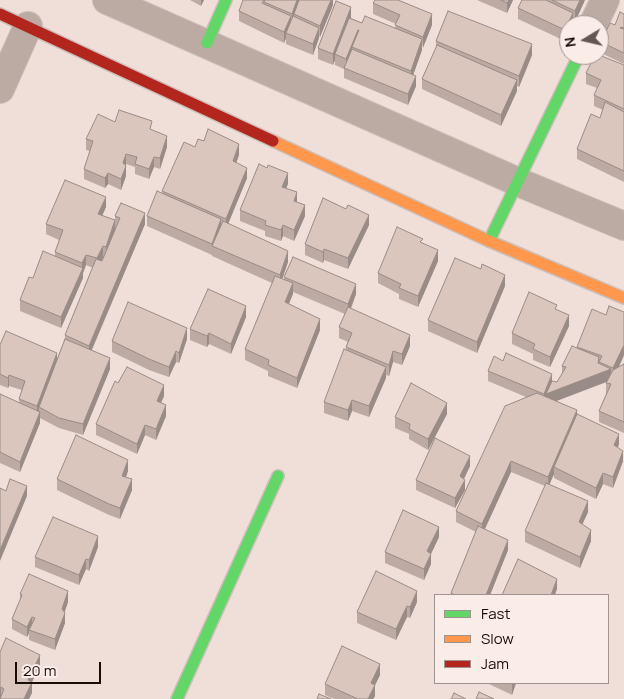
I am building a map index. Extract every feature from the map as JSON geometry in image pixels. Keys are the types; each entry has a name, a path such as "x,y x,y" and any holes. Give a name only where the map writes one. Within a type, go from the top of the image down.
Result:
{"street":[{"path":"107,0 518,182 624,226"},
{"path":"207,43 226,0"},
{"path":"598,15 605,0"},
{"path":"0,14 489,241 624,298"},
{"path":"0,89 28,26"},
{"path":"489,241 574,65"},
{"path":"178,699 278,476"}],"building":[{"path":"243,0 264,0 262,3 291,16 284,32 239,11"},
{"path":"265,0 297,0 292,14 264,2"},
{"path":"299,0 331,0 320,26 294,14"},
{"path":"375,0 398,0 432,14 423,37 395,25 400,15 373,3"},
{"path":"522,0 546,0 573,13 572,15 559,15 559,27 518,8"},
{"path":"552,0 580,0 575,11"},
{"path":"336,1 351,7 333,54 318,48"},
{"path":"448,11 532,44 519,76 436,41"},
{"path":"620,12 624,14 624,28 620,28 624,29 624,53 609,46 609,25 610,23 615,25"},
{"path":"293,16 319,28 313,44 286,33"},
{"path":"365,16 422,39 411,71 352,47 359,30 346,59 335,54 349,18 362,23"},
{"path":"437,45 517,80 501,115 422,79"},
{"path":"352,49 416,76 408,94 344,68"},
{"path":"609,59 624,65 624,109 594,95 601,80 586,73 590,65 609,65"},
{"path":"605,102 624,112 624,171 577,149 591,114 600,118"},
{"path":"119,110 152,121 150,129 167,136 160,158 154,157 149,169 135,164 137,157 126,154 123,163 126,166 121,179 108,173 105,178 84,169 93,141 86,139 98,114 115,122"},
{"path":"208,129 239,144 233,161 247,168 226,219 162,191 184,142 195,147 198,139 204,141"},
{"path":"259,164 267,168 268,165 288,173 282,187 297,192 294,201 305,205 294,230 283,225 281,230 265,225 266,221 240,210"},
{"path":"65,180 106,197 98,214 115,220 106,247 103,246 97,258 86,255 82,263 55,252 63,230 46,224"},
{"path":"157,191 221,219 212,244 147,216"},
{"path":"323,198 346,209 348,205 369,215 348,258 324,249 323,252 305,244"},
{"path":"121,203 145,213 89,346 65,335 96,259 102,261 120,218 115,216"},
{"path":"223,221 288,251 280,275 212,246"},
{"path":"397,227 423,239 420,242 438,250 418,296 399,288 401,284 378,273"},
{"path":"43,251 83,268 61,317 20,300 29,277 33,278"},
{"path":"293,257 356,284 348,304 284,277"},
{"path":"455,258 481,269 482,264 505,275 477,342 428,320"},
{"path":"275,276 293,283 285,302 320,319 297,378 268,365 269,360 245,349"},
{"path":"208,289 246,306 231,344 209,333 207,336 190,329"},
{"path":"529,292 557,305 555,309 569,315 550,357 533,349 535,344 512,333"},
{"path":"128,302 187,328 179,353 176,351 169,367 112,341"},
{"path":"609,306 624,312 624,345 613,368 599,362 602,356 577,347 592,309 606,315"},
{"path":"348,307 410,335 402,354 393,351 389,365 346,347 352,333 339,327"},
{"path":"6,331 57,353 37,406 19,399 25,381 9,375 8,378 0,374 0,345"},
{"path":"65,339 110,358 83,424 59,418 39,407"},
{"path":"572,346 599,357 598,363 611,369 546,394 552,381 557,382 566,367 562,366"},
{"path":"344,349 386,367 369,406 352,400 348,410 324,402"},
{"path":"506,353 552,374 544,394 488,371 494,356 503,361"},
{"path":"624,364 624,422 599,411 611,384 606,383 613,370"},
{"path":"127,367 164,385 157,401 166,405 156,429 145,425 137,444 96,424 115,381 118,383"},
{"path":"411,383 447,403 428,439 409,429 410,424 395,417"},
{"path":"537,393 577,410 548,477 511,461 482,524 456,511 505,406"},
{"path":"0,394 40,412 20,462 0,452"},
{"path":"577,414 619,434 614,445 623,451 613,477 603,473 596,488 554,467"},
{"path":"76,435 128,460 122,476 132,479 120,508 57,479"},
{"path":"435,438 470,456 460,476 465,480 455,498 416,480"},
{"path":"10,479 27,486 0,550 0,488 6,491"},
{"path":"546,483 588,501 579,522 591,530 580,557 525,531"},
{"path":"403,510 439,527 427,551 431,554 424,569 385,552"},
{"path":"53,517 98,536 89,560 86,559 79,575 35,557"},
{"path":"478,526 508,540 486,594 451,593"},
{"path":"518,559 557,579 551,594 502,594"},
{"path":"376,571 417,591 410,607 407,606 396,629 357,612"},
{"path":"29,574 68,591 62,609 65,613 55,639 29,630 35,618 32,617 27,627 12,619"},
{"path":"6,638 40,655 28,680 32,682 24,699 0,699 4,689 1,687 0,690 0,652"},
{"path":"342,646 380,664 371,683 375,685 368,699 358,699 325,684"},
{"path":"479,692 494,699 476,699"},
{"path":"454,693 466,699 451,699"},
{"path":"319,694 331,699 317,699"}],"traffic: fast":[{"path":"207,43 226,0"},
{"path":"489,241 574,65"},
{"path":"177,699 278,476"}],"traffic: slow":[{"path":"273,141 489,241 624,298"}],"traffic: jam":[{"path":"0,14 273,141"}]}
